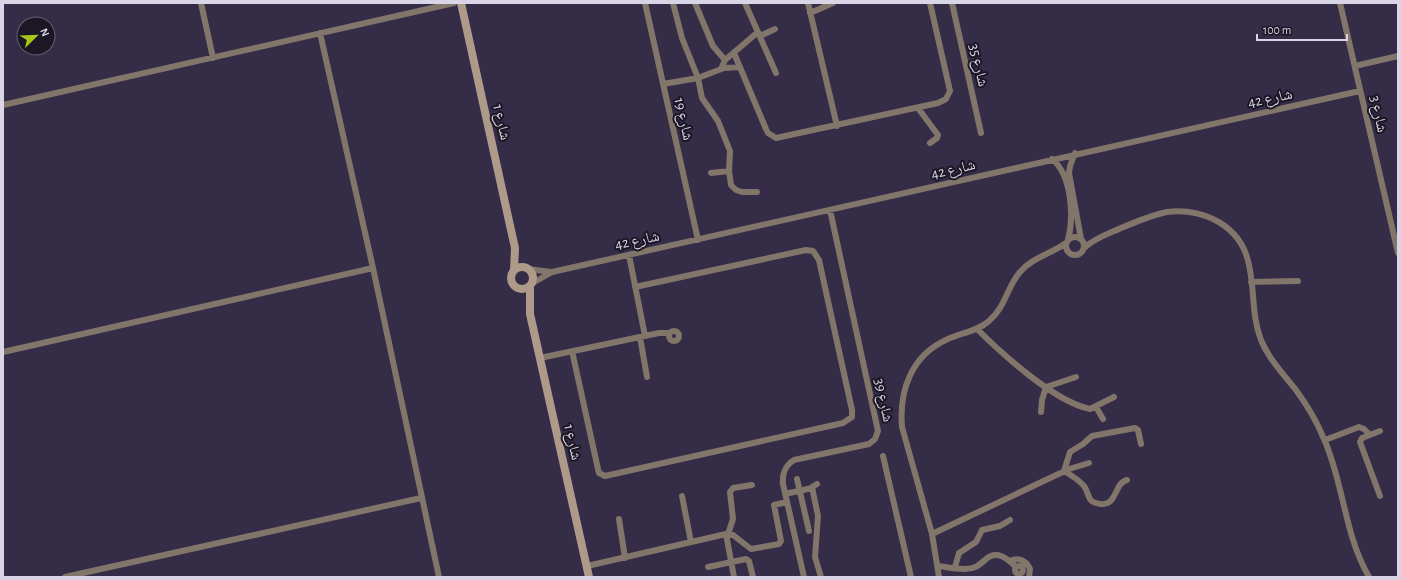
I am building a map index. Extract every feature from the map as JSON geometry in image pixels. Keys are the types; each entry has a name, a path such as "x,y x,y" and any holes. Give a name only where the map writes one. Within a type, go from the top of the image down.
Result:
{"street":[{"path":"201,3 213,58"},
{"path":"3,105 454,3"},
{"name":"شارع 1","path":"461,3 515,248 514,270"},
{"name":"شارع 19","path":"645,3 698,240"},
{"path":"672,3 682,38 698,78 702,98 718,121 730,151 729,171 731,185 734,189 748,193 757,192"},
{"path":"695,3 713,46 724,60"},
{"path":"745,3 776,73"},
{"path":"808,3 837,126"},
{"path":"810,13 833,3"},
{"path":"734,53 766,129 772,136 781,138 943,102 949,95 950,90 930,3"},
{"name":"شارع 35","path":"952,3 981,133"},
{"name":"شارع 3","path":"1340,3 1398,253"},
{"path":"721,69 724,60 759,34 775,29"},
{"path":"320,33 373,268 438,577"},
{"path":"1355,66 1398,56"},
{"path":"663,84 698,78 721,69 740,67"},
{"name":"شارع 42","path":"527,269 552,272 830,210 1075,153 1360,91"},
{"path":"918,108 938,135 937,138 930,143"},
{"path":"1075,153 1072,159 1070,173 1084,248"},
{"path":"1052,159 1057,163 1064,174 1070,206 1071,220 1067,241 1067,251"},
{"path":"711,173 729,171"},
{"name":"شارع 39","path":"804,577 782,478 786,468 794,460 869,444 877,435 877,427 830,210"},
{"path":"1054,250 1067,251 1075,256 1081,253 1084,248 1094,240 1135,222 1159,214 1181,211 1210,217 1221,223 1240,242 1250,266 1253,313 1261,341 1268,354 1307,406 1325,440 1338,477 1354,546 1369,577"},
{"path":"939,577 932,534 902,427 900,412 902,396 912,371 926,353 946,340 977,329 990,321 997,313 1014,281 1027,265 1036,258 1054,250 1072,237 1082,240 1094,240"},
{"name":"شارع 1","path":"515,248 527,269"},
{"path":"572,352 599,473 605,476 843,423 852,417 852,410 819,260 813,251 806,250 635,287"},
{"path":"629,255 635,287 647,377"},
{"path":"3,352 373,268"},
{"path":"518,268 527,269 533,277 531,285 523,290 518,289 510,280 514,270 518,268"},
{"name":"شارع 42","path":"531,285 552,272"},
{"path":"1251,282 1298,281"},
{"name":"شارع 1","path":"530,314 531,285"},
{"name":"شارع 1","path":"518,289 530,314 589,577"},
{"path":"977,329 1009,360 1046,387 1071,402 1089,409 1096,407 1114,397"},
{"path":"540,358 642,337 670,333"},
{"path":"1046,387 1076,377"},
{"path":"1041,412 1042,400 1046,387"},
{"path":"1096,407 1103,419"},
{"path":"1325,440 1359,427 1364,428 1370,435"},
{"path":"1064,471 1070,452 1094,435 1136,428 1138,430 1141,444"},
{"path":"1380,431 1362,438 1360,442 1380,496"},
{"path":"883,456 910,577"},
{"path":"932,534 1064,471 1089,463"},
{"path":"1064,471 1084,485 1092,502 1101,504 1111,501 1120,483 1127,480"},
{"path":"797,479 808,531"},
{"path":"785,494 812,488 813,485 817,484"},
{"path":"734,577 727,534 734,519 732,490 752,485"},
{"path":"812,488 818,516 815,557 821,577"},
{"path":"682,496 692,542"},
{"path":"65,577 421,498"},
{"path":"587,566 727,534 733,535 751,549 779,544 781,541 774,505 787,502"},
{"path":"619,519 625,558"},
{"path":"956,567 959,553 974,545 982,530 1000,526 1010,520"},
{"path":"938,566 971,569 980,564 987,557 997,554 1006,557 1010,561 1016,567 1016,573 1026,576 1030,569 1024,561 1017,559 1010,561"},
{"path":"708,567 748,560 753,577"}]}
